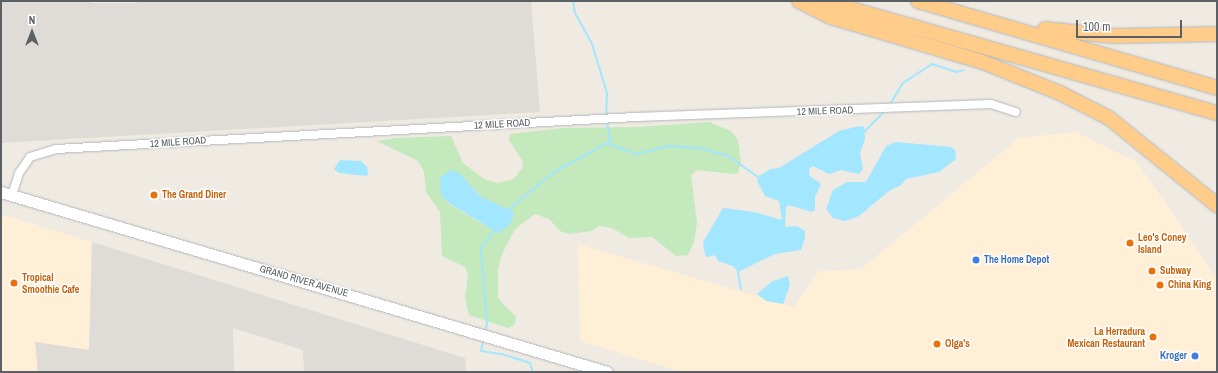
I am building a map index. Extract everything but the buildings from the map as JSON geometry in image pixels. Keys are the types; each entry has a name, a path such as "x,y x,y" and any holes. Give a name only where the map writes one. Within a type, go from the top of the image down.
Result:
{"highway":[{"path":"799,1 831,17 980,60 1060,93 1109,118 1217,205"},
{"path":"823,1 1217,113"},
{"path":"918,1 1217,88"},
{"path":"976,17 1008,20 1060,32 1106,35 1217,34"}],"main road":[{"name":"GRAND RIVER AVENUE","path":"6,193 607,372"}],"street":[{"name":"12 MILE ROAD","path":"6,193 30,157 56,149 621,118 991,104 1016,112"}],"shaded area":[{"path":"1,1 90,1 91,3 137,3 137,1 531,1 540,112 1,143"},
{"path":"1075,132 1137,162 1217,278 1217,372 683,372 580,341 578,244 794,307 819,271 861,269 1019,138"},
{"path":"1,214 92,242 89,351 36,342 38,372 1,372"},
{"path":"92,242 465,358 466,372 304,372 303,350 233,328 234,372 38,372 35,342 89,350"}],"green space":[{"path":"709,122 731,131 738,140 741,162 738,173 733,174 697,170 691,175 697,223 694,242 688,255 676,256 652,237 629,238 612,228 599,226 592,231 569,234 560,231 549,219 535,214 515,229 502,254 498,269 498,298 516,317 515,324 508,328 469,315 465,298 468,275 465,267 442,256 440,212 426,192 424,172 418,161 377,141 397,138 451,136 463,163 484,179 498,183 514,179 522,168 523,162 509,140 510,134 563,128 638,127","holes":["459,173 481,197 499,207 504,207 484,225 448,203"]}],"water":[{"path":"859,126 864,127 865,139 860,153 863,169 859,174 841,170 829,174 813,166 809,169 810,176 821,184 815,197 815,210 812,212 788,205 786,207 785,227 797,226 805,231 805,238 801,250 775,254 738,272 733,266 718,261 715,255 708,257 705,255 703,242 723,208 754,212 782,220 779,201 765,196 757,181 759,176 771,169 779,168 839,131"},
{"path":"896,142 951,147 955,150 956,159 939,172 906,179 901,185 889,191 859,216 845,221 833,218 826,209 833,190 847,182 866,182 886,146"},
{"path":"340,160 361,161 367,167 367,176 339,173 334,169"},
{"path":"451,170 459,173 481,197 514,212 512,221 506,228 498,233 449,203 441,195 440,178"},
{"path":"788,276 790,285 783,304 766,301 757,294 773,281"}],"waterway":[{"path":"573,1 575,13 592,44 607,93 606,117"},
{"path":"889,106 903,83 932,64 957,72 964,70"},
{"path":"863,133 886,110"},
{"path":"607,121 610,142"},
{"path":"507,211 554,172 607,143 636,154 667,146 699,148 728,156 758,177"},
{"path":"485,332 487,324 481,248 495,229"},
{"path":"738,272 741,289"},
{"path":"484,338 481,351 501,354 530,363 533,372"}],"place":[{"name":"The Grand Diner","path":"154,195"},
{"name":"Leo's Coney Island","path":"1130,243"},
{"name":"The Home Depot","path":"976,260"},
{"name":"Subway","path":"1152,271"},
{"name":"Tropical Smoothie Cafe","path":"14,283"},
{"name":"China King","path":"1160,285"},
{"name":"La Herradura Mexican Restaurant","path":"1153,337"},
{"name":"Olga's","path":"937,344"},
{"name":"Kroger","path":"1195,356"}]}
